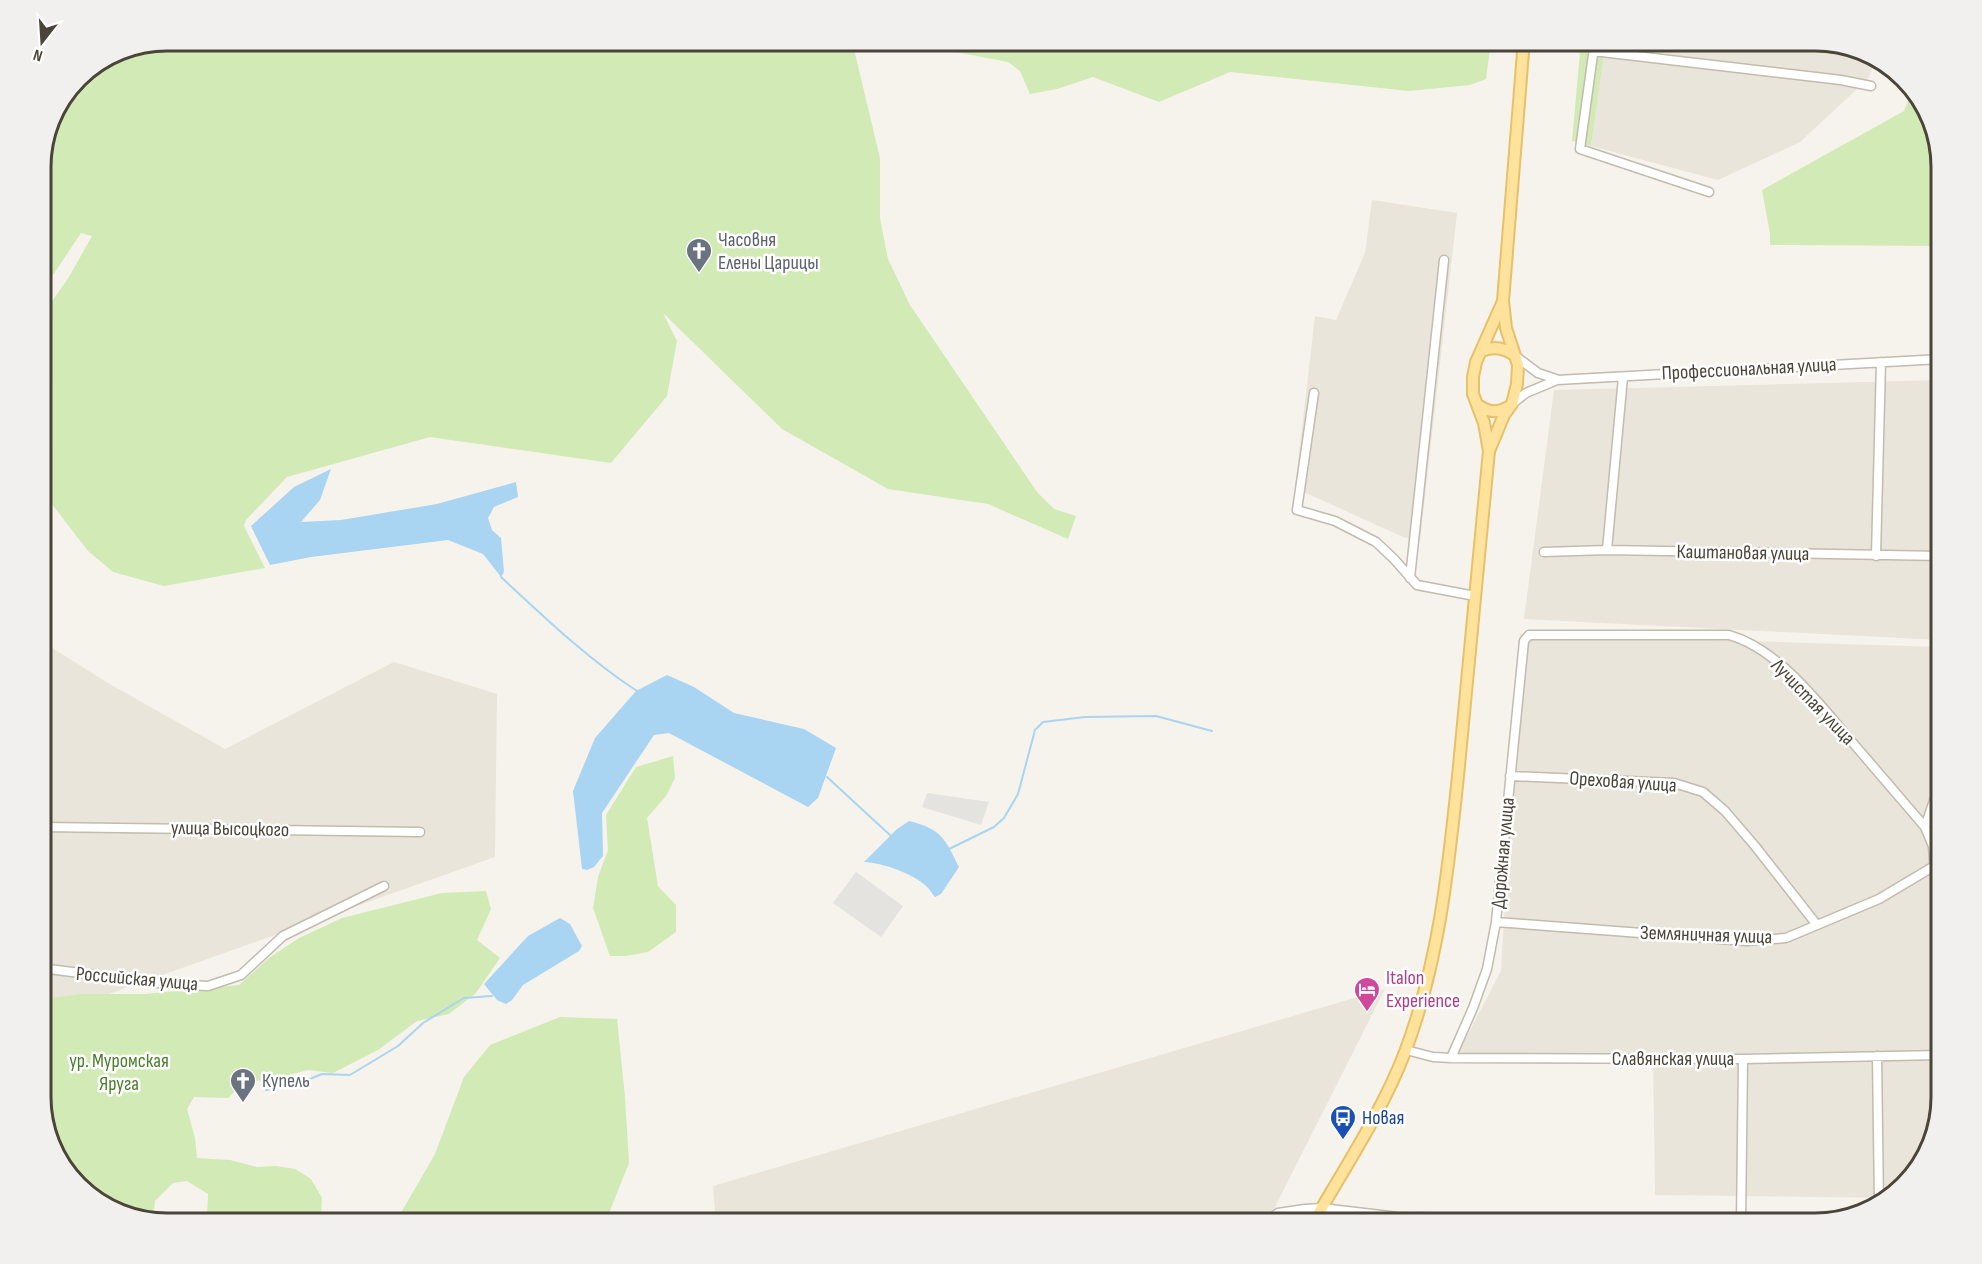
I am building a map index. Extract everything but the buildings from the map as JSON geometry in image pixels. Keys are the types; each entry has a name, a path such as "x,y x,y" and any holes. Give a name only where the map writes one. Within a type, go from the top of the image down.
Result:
{"main road":[{"path":"1489,451 1504,415 1512,404 1518,371 1517,360 1506,328 1503,301 1523,51"},
{"path":"1319,1213 1394,1081 1430,972 1446,892 1489,451 1484,423 1473,394 1473,377 1476,362 1503,301"},
{"path":"1482,351 1494,348 1514,355"},
{"path":"1477,404 1487,411 1496,412 1512,404"}],"street":[{"path":"1709,192 1580,150 1593,51 1841,80 1871,86"},
{"path":"1410,578 1444,260"},
{"path":"1514,355 1538,373 1557,380"},
{"name":"Профессиональная улица","path":"1557,380 1931,360"},
{"path":"1876,556 1881,362"},
{"path":"1607,550 1623,377"},
{"path":"1512,404 1526,393 1557,380"},
{"path":"1314,393 1297,510 1335,521 1376,542 1395,559 1417,585 1475,596"},
{"name":"Каштановая улица","path":"1544,552 1607,550 1931,556"},
{"name":"Лучистая улица","path":"1524,641 1529,635 1539,634 1729,635 1744,639 1788,671 1826,712 1925,827 1931,841"},
{"name":"Дорожная улица","path":"1451,1058 1487,969 1496,922 1524,641"},
{"name":"Ореховая улица","path":"1510,776 1674,783 1702,792 1725,812 1755,846 1817,925"},
{"path":"1925,827 1931,809"},
{"name":"улица Высоцкого","path":"51,827 420,832"},
{"name":"Земляничная улица","path":"1496,922 1747,941 1786,938 1879,899 1931,868"},
{"name":"Российская улица","path":"51,969 166,984 208,986 241,975 284,936 384,886"},
{"name":"Славянская улица","path":"1406,1050 1433,1058 1743,1059 1931,1055"},
{"path":"1877,1056 1879,1193"},
{"path":"1741,1213 1743,1059"},
{"path":"1278,1213 1322,1208 1370,1213"}],"shaded area":[{"path":"1605,51 1815,51 1845,55 1873,67 1868,79 1800,142 1718,180 1591,146"},
{"path":"1372,200 1457,213 1420,541 1403,537 1295,488 1315,316 1336,320 1365,253"},
{"path":"1931,380 1931,639 1524,619 1554,390"},
{"path":"1520,634 1931,647 1930,1112 1919,1148 1902,1173 1891,1184 1871,1198 1655,1195 1653,1057 1457,1055 1501,971"},
{"path":"51,647 108,683 225,749 394,662 497,694 495,857 51,1014"},
{"path":"927,793 989,802 981,825 922,807"},
{"path":"856,872 903,906 881,937 833,903"},
{"path":"1385,989 1272,1213 715,1213 713,1186"}],"green space":[{"path":"167,51 854,51 880,158 880,218 888,259 910,305 1037,492 1054,509 1076,516 1068,539 988,504 888,489 782,429 663,313 677,341 667,396 611,463 430,437 287,477 246,520 244,526 265,568 164,586 113,572 88,551 51,503 51,303 69,277 92,236 81,233 51,278 51,160 55,137 67,109 85,85 109,67 145,53"},
{"path":"950,51 1490,51 1486,79 1470,85 1409,91 1230,72 1159,102 1093,77 1057,89 1030,94 1020,71 1008,62"},
{"path":"1580,51 1605,51 1591,146 1572,141"},
{"path":"1909,100 1919,116 1927,137 1931,167 1931,246 1770,245 1762,190 1904,111"},
{"path":"673,756 675,778 666,796 647,818 658,886 676,905 676,932 648,952 610,956 593,908 598,877 608,850 606,815 636,767"},
{"name":"ур. Муромская Яруга","path":"486,891 491,909 477,940 500,958 476,993 449,1014 417,1021 378,1050 333,1073 308,1070 244,1083 228,1098 194,1097 187,1109 195,1138 197,1158 230,1160 257,1167 276,1166 295,1169 311,1179 322,1198 321,1213 207,1213 208,1194 187,1181 173,1183 155,1201 152,1212 116,1201 91,1184 75,1168 60,1141 52,1112 51,998 80,994 145,994 239,985 269,958 299,938 342,918 442,893"},
{"path":"560,1017 617,1019 629,1163 609,1213 401,1213 435,1154 464,1077 490,1045"}],"water":[{"path":"331,469 320,500 301,522 341,520 437,504 516,482 518,497 494,507 488,518 492,530 501,538 504,572 501,577 483,554 448,540 311,557 270,565 251,526 294,487"},
{"path":"667,675 694,687 734,713 804,729 836,748 818,798 808,807 669,733 654,735 602,813 603,856 594,867 587,870 582,869 573,791 595,738 636,691"},
{"path":"909,821 936,832 946,842 959,867 941,894 935,897 920,881 905,873 864,862 897,829"},
{"path":"560,918 570,924 582,946 579,951 523,985 512,1000 506,1004 497,1000 484,984 528,936"}],"waterway":[{"path":"501,577 584,651 637,691"},
{"path":"947,850 994,827 1004,818 1018,794 1035,730 1043,722 1085,717 1156,716 1212,731"},
{"path":"827,777 891,836"},
{"path":"266,1090 295,1085 322,1074 350,1075 398,1046 423,1023 464,998 492,996"}],"place":[{"name":"Часовня Елены Царицы","path":"699,274"},
{"name":"Italon Experience","path":"1367,1013"},
{"name":"Купель","path":"243,1104"},
{"name":"Новая","path":"1343,1141"}]}
